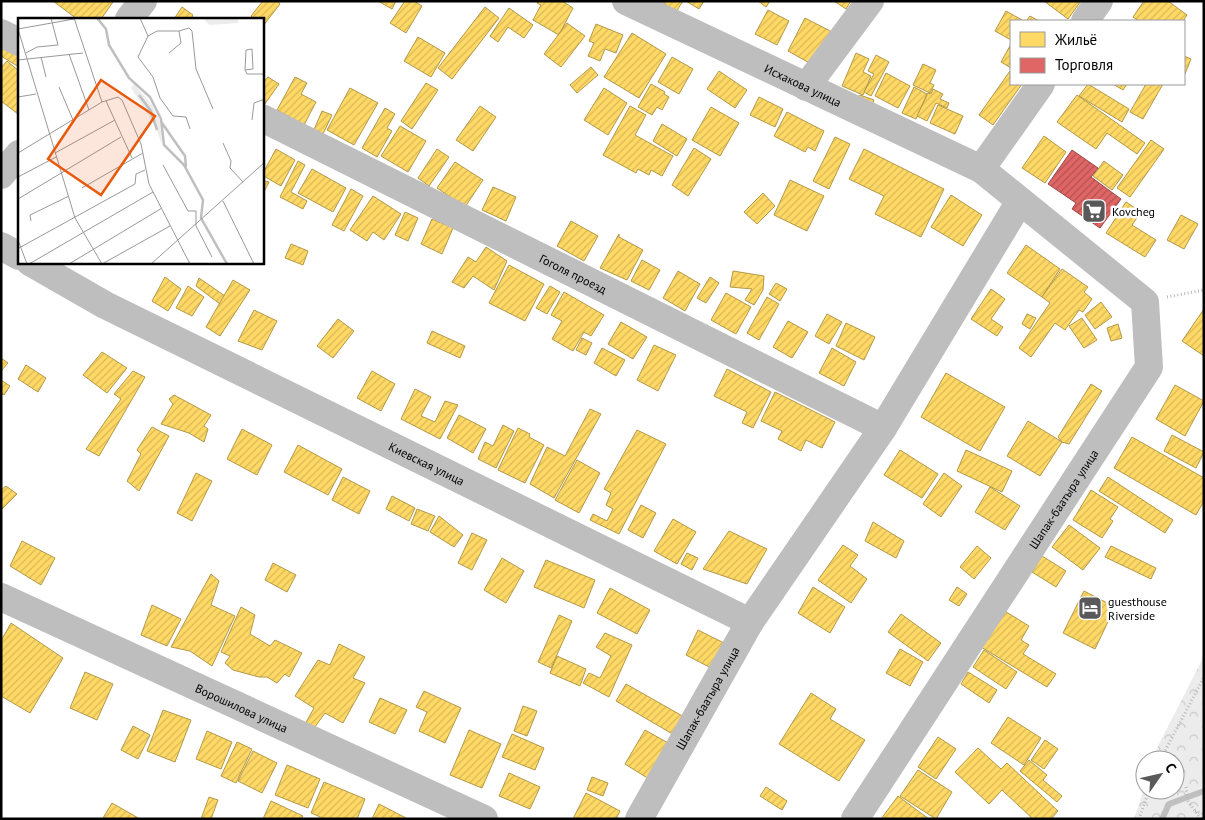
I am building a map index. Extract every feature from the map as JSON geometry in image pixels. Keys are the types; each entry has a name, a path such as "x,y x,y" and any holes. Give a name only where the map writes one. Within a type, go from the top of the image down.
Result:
{"street":[{"path":"130,18 142,1"},
{"name":"Исхакова улица","path":"626,1 981,169"},
{"path":"806,87 870,1"},
{"path":"1086,20 1099,1"},
{"path":"1,32 18,41"},
{"path":"1040,85 981,169 1145,302"},
{"name":"Гоголя проезд","path":"264,119 883,428"},
{"path":"1,175 18,155"},
{"name":"Шапак-баатыра улица","path":"639,819 750,622 883,428 1020,201"},
{"path":"1,246 18,255"},
{"name":"Киевская улица","path":"33,264 105,305 750,622"},
{"name":"Шапак-баатыра улица","path":"855,819 1149,367 1145,302"},
{"name":"Ворошилова улица","path":"1,597 484,819"}],"path":[{"path":"1145,302 1204,290"},
{"path":"1166,750 1203,679"},
{"path":"1186,787 1188,801 1201,819"},
{"path":"1139,819 1146,800"},
{"path":"1195,811 1204,814"}],"green space":[{"path":"1204,656 1204,819 1134,819 1140,800 1185,800 1185,750 1157,750"}],"building: Жильё":[{"path":"53,1 113,2 102,18 76,18"},
{"path":"263,1 277,1 280,4 264,25 264,18 253,18 251,16"},
{"path":"378,1 396,1 392,9"},
{"path":"405,1 414,1 422,6 406,33 390,23"},
{"path":"538,1 562,1 573,8 559,35 533,20 541,5 537,3"},
{"path":"661,1 683,1 676,12"},
{"path":"686,1 704,1 699,9"},
{"path":"758,1 770,1 766,7"},
{"path":"834,1 851,1 846,9"},
{"path":"1044,1 1081,1 1068,19"},
{"path":"1144,1 1168,1 1187,15 1184,20 1138,20 1133,17"},
{"path":"182,7 193,15 192,18 175,18"},
{"path":"485,7 499,18 452,79 438,68"},
{"path":"509,8 533,25 524,38 508,27 498,42 490,36"},
{"path":"768,10 789,21 777,45 755,34"},
{"path":"1006,11 1022,20 1010,20 1010,39 995,31"},
{"path":"1030,16 1037,20 1027,20"},
{"path":"805,18 832,32 815,66 788,51"},
{"path":"567,23 585,36 561,67 544,54"},
{"path":"596,24 623,35 616,53 605,49 600,61 588,56 594,43 589,41"},
{"path":"632,33 666,54 639,98 604,77"},
{"path":"418,37 445,53 431,77 404,61"},
{"path":"1,41 18,51 18,66 1,56"},
{"path":"1010,46 1010,67 1001,62"},
{"path":"856,53 869,59 863,72 871,76 863,95 842,86"},
{"path":"876,55 889,62 871,96 864,92 874,74 868,71"},
{"path":"1185,56 1191,59 1185,74"},
{"path":"672,57 693,69 679,94 658,82"},
{"path":"7,61 18,70 18,114 1,101 1,68"},
{"path":"923,64 936,70 930,83 934,85 930,93 913,85"},
{"path":"591,67 598,75 577,93 570,85"},
{"path":"719,71 747,90 735,108 707,89"},
{"path":"1010,71 1010,85 1021,85 993,125 979,115"},
{"path":"886,73 910,86 898,108 875,96"},
{"path":"268,77 279,84 264,105 264,82"},
{"path":"295,77 307,83 301,94 316,102 304,125 277,110"},
{"path":"426,83 438,90 412,129 401,121"},
{"path":"651,84 665,92 664,94 669,97 662,110 657,107 652,115 638,107"},
{"path":"1087,85 1090,85 1129,109 1122,122 1079,96"},
{"path":"1115,85 1126,85 1123,90"},
{"path":"1145,85 1162,85 1143,119 1130,112"},
{"path":"914,87 927,94 916,119 902,113"},
{"path":"350,88 378,103 354,145 327,130"},
{"path":"604,88 627,103 608,135 584,120"},
{"path":"933,89 943,94 940,99 949,103 947,108 936,103 927,121 917,116 928,93 931,94"},
{"path":"860,95 874,100 871,108 857,102"},
{"path":"1077,95 1145,143 1137,154 1107,133 1096,149 1057,122"},
{"path":"759,97 783,109 775,127 750,115"},
{"path":"938,105 963,116 955,134 930,123"},
{"path":"480,106 496,117 473,151 456,140"},
{"path":"630,106 646,115 635,135 673,156 662,176 651,170 649,175 638,169 636,173 603,155"},
{"path":"711,107 739,123 720,156 692,140"},
{"path":"385,108 395,114 387,128 392,131 377,157 362,148"},
{"path":"322,111 332,115 322,136 313,132"},
{"path":"787,112 824,131 815,151 808,147 805,152 774,136"},
{"path":"662,124 687,139 677,156 653,141"},
{"path":"400,126 426,141 408,172 381,156"},
{"path":"1044,136 1066,152 1045,183 1022,168"},
{"path":"835,137 850,144 829,189 813,181"},
{"path":"1151,140 1164,149 1130,197 1117,188"},
{"path":"694,148 711,159 688,196 672,185"},
{"path":"276,149 295,160 281,186 264,176 264,171"},
{"path":"437,149 449,157 429,186 418,178"},
{"path":"864,149 944,189 921,237 875,214 884,196 849,179"},
{"path":"298,161 305,165 291,192 307,201 303,209 280,197"},
{"path":"1104,161 1123,175 1112,190 1093,176"},
{"path":"455,162 483,180 465,207 437,188"},
{"path":"312,169 346,188 333,212 298,193"},
{"path":"790,180 824,196 807,231 774,215"},
{"path":"264,181 269,182 264,192"},
{"path":"493,187 516,197 506,221 482,210"},
{"path":"351,189 363,196 344,231 332,225"},
{"path":"763,193 775,206 757,224 744,212"},
{"path":"951,195 982,215 963,246 931,227"},
{"path":"373,196 401,214 384,240 373,232 367,241 350,230"},
{"path":"1126,202 1141,212 1132,225 1156,240 1145,257 1106,233"},
{"path":"405,212 418,218 408,241 395,235"},
{"path":"1181,215 1198,224 1184,249 1167,240"},
{"path":"432,219 453,228 442,254 421,244"},
{"path":"571,221 598,236 584,261 557,246"},
{"path":"619,234 619,237 643,250 627,280 600,268"},
{"path":"291,244 308,251 303,265 285,258"},
{"path":"1026,245 1060,269 1042,297 1007,273"},
{"path":"486,247 507,261 494,290 473,276 464,288 452,282 468,257 476,262"},
{"path":"642,260 660,270 649,290 631,281"},
{"path":"509,265 544,284 525,321 489,303"},
{"path":"1062,269 1088,287 1084,292 1092,299 1083,312 1079,310 1065,330 1055,323 1031,357 1019,348 1050,303 1042,297"},
{"path":"678,271 700,284 685,311 663,298"},
{"path":"733,271 764,276 763,290 754,305 745,300 752,289 730,287"},
{"path":"165,277 181,289 168,311 152,301"},
{"path":"710,277 719,283 706,303 697,298"},
{"path":"199,278 225,296 220,304 196,286"},
{"path":"233,280 250,290 220,336 206,327"},
{"path":"776,283 787,289 780,301 769,294"},
{"path":"188,286 204,297 192,316 176,308"},
{"path":"550,286 560,292 547,314 536,308"},
{"path":"991,289 1005,299 991,319 1003,327 997,336 971,319"},
{"path":"564,292 604,315 591,336 584,332 573,351 552,339 562,321 551,315"},
{"path":"726,293 751,307 736,334 711,320"},
{"path":"767,297 779,304 759,340 747,333"},
{"path":"1101,302 1112,317 1095,329 1085,315"},
{"path":"1204,309 1204,356 1182,341"},
{"path":"254,310 277,321 262,350 238,341"},
{"path":"827,314 842,322 829,344 815,336"},
{"path":"1027,314 1036,318 1030,329 1022,324"},
{"path":"1082,318 1097,340 1084,348 1069,326"},
{"path":"338,319 354,331 333,358 317,346"},
{"path":"788,321 808,332 792,358 773,347"},
{"path":"621,322 647,337 633,359 608,344"},
{"path":"846,323 875,337 864,360 836,346"},
{"path":"1118,324 1122,338 1111,341 1107,328"},
{"path":"432,331 465,346 460,358 427,343"},
{"path":"582,338 592,343 586,355 576,350"},
{"path":"654,345 676,355 658,391 637,380"},
{"path":"602,348 625,360 616,376 594,363"},
{"path":"832,348 856,362 844,386 819,373"},
{"path":"102,352 127,368 107,393 83,375"},
{"path":"1,358 8,363 1,371"},
{"path":"26,365 46,378 38,392 18,379"},
{"path":"727,369 771,392 753,428 742,423 747,412 714,396"},
{"path":"133,371 145,377 99,456 86,449 121,399 114,394"},
{"path":"372,371 395,384 381,411 357,398"},
{"path":"946,373 1005,407 980,451 921,417"},
{"path":"1,380 10,386 4,395 1,393"},
{"path":"1091,384 1102,391 1069,444 1062,442 1058,437"},
{"path":"1175,385 1204,401 1185,436 1156,419"},
{"path":"415,389 431,397 421,416 435,422 445,401 458,405 440,439 401,419"},
{"path":"775,392 835,422 822,448 806,440 801,451 778,439 782,431 761,421"},
{"path":"174,395 211,415 204,426 208,429 204,442 189,433 161,424 173,404 169,399"},
{"path":"590,409 601,414 554,498 530,484 547,447 565,456"},
{"path":"459,415 486,429 473,453 447,438"},
{"path":"1028,421 1062,442 1040,476 1007,456"},
{"path":"503,425 514,431 496,468 478,459 485,442 493,446"},
{"path":"152,427 169,436 139,491 127,481 141,454 137,450"},
{"path":"518,428 530,434 529,437 544,445 525,483 498,470"},
{"path":"242,429 272,445 257,475 227,459"},
{"path":"637,430 666,444 619,534 590,520 593,514 607,521 613,509 606,505 611,493 604,489"},
{"path":"1172,435 1204,452 1196,468 1164,451"},
{"path":"1132,437 1204,478 1204,501 1196,515 1114,468"},
{"path":"298,445 342,469 328,495 284,472"},
{"path":"900,450 938,474 922,498 884,475"},
{"path":"966,450 1012,471 1002,492 957,471"},
{"path":"577,460 600,473 579,513 555,500"},
{"path":"196,473 212,481 192,521 177,513"},
{"path":"944,473 962,486 941,517 923,504"},
{"path":"343,477 370,491 359,514 332,500"},
{"path":"1108,477 1173,520 1165,533 1099,491"},
{"path":"6,486 17,494 1,510 1,490"},
{"path":"990,487 1020,506 1005,530 975,512"},
{"path":"1091,490 1118,507 1110,519 1113,521 1102,538 1073,520"},
{"path":"392,496 415,508 409,521 386,509"},
{"path":"641,505 656,513 643,538 628,530"},
{"path":"417,509 435,516 428,531 411,524"},
{"path":"439,516 463,535 454,547 430,532"},
{"path":"673,519 696,532 677,564 654,551"},
{"path":"873,522 904,541 896,558 865,541"},
{"path":"1069,525 1100,548 1083,570 1052,547"},
{"path":"729,531 767,549 747,584 703,569"},
{"path":"472,533 487,540 472,570 458,563"},
{"path":"22,541 55,558 41,585 10,566"},
{"path":"843,545 858,555 850,566 867,579 851,603 818,580"},
{"path":"977,546 991,558 974,579 960,567"},
{"path":"1111,546 1156,568 1151,579 1105,557"},
{"path":"687,553 698,558 692,570 681,564"},
{"path":"1042,556 1066,571 1056,587 1032,572"},
{"path":"502,558 524,571 506,603 484,590"},
{"path":"546,560 595,580 584,608 534,587"},
{"path":"273,563 296,575 287,592 265,580"},
{"path":"211,574 219,581 211,605 235,616 212,666 190,651 171,647"},
{"path":"813,587 845,607 830,633 798,613"},
{"path":"957,587 967,594 959,606 949,600"},
{"path":"610,588 650,610 637,634 597,613"},
{"path":"1084,591 1115,607 1095,649 1063,633"},
{"path":"152,605 181,619 167,646 141,635"},
{"path":"241,607 255,615 250,634 270,646 275,640 302,653 289,677 285,674 277,683 267,677 259,677 233,670 225,663 230,656 221,652"},
{"path":"1003,610 1029,626 1021,640 1029,645 1023,654 1056,674 1047,687 981,647"},
{"path":"901,614 941,643 928,661 888,632"},
{"path":"559,615 572,621 551,668 538,662"},
{"path":"11,623 63,658 30,713 1,696 1,641"},
{"path":"698,630 724,643 711,668 686,655"},
{"path":"605,633 632,645 609,697 583,683 589,673 600,678 611,656 596,647"},
{"path":"339,644 365,657 353,678 365,683 343,723 325,713 312,731 304,726 314,708 295,696 318,660 330,665"},
{"path":"900,649 923,662 910,686 886,673"},
{"path":"984,650 1017,672 1006,689 973,667"},
{"path":"557,656 586,669 580,686 550,673"},
{"path":"85,672 113,684 97,720 70,708"},
{"path":"968,672 997,690 989,703 961,684"},
{"path":"626,684 686,718 676,736 616,701"},
{"path":"424,691 461,708 445,743 419,731 427,712 416,707"},
{"path":"811,693 836,709 830,719 865,740 839,781 779,744"},
{"path":"380,698 407,710 395,734 369,722"},
{"path":"523,706 537,711 527,736 514,731"},
{"path":"163,710 191,720 175,762 147,751"},
{"path":"1008,717 1041,738 1024,765 991,743"},
{"path":"133,726 150,735 138,759 121,750"},
{"path":"469,730 501,744 482,788 450,775"},
{"path":"645,730 670,744 649,779 625,764"},
{"path":"207,731 232,742 221,769 196,759"},
{"path":"512,734 544,748 535,770 502,757"},
{"path":"938,737 956,749 936,779 918,767"},
{"path":"1045,740 1058,749 1044,769 1031,760"},
{"path":"237,742 252,749 236,783 221,776"},
{"path":"978,748 1001,769 1007,763 1058,811 1051,819 1033,819 1002,790 989,804 955,772"},
{"path":"253,751 277,763 262,793 238,781"},
{"path":"1029,760 1047,775 1043,780 1062,796 1057,802 1020,771"},
{"path":"287,765 320,779 308,808 275,795"},
{"path":"918,770 952,792 936,819 900,796"},
{"path":"509,773 540,787 530,809 499,796"},
{"path":"592,777 608,783 603,796 587,790"},
{"path":"324,782 365,799 357,819 325,819 311,813"},
{"path":"766,787 787,801 782,810 760,796"},
{"path":"586,793 620,811 616,819 573,819"},
{"path":"898,796 929,819 881,819"},
{"path":"209,797 218,800 211,819 201,819"},
{"path":"271,801 303,816 301,819 263,819"},
{"path":"112,803 140,819 104,819"},
{"path":"379,804 406,818 372,819"}],"building: Торговля":[{"path":"1072,150 1098,168 1091,177 1121,199 1100,228 1072,209 1076,203 1048,184"}],"waterway":[{"path":"1162,819 1169,804 1204,791"}],"place":[{"name":"Kovcheg","path":"1094,211"},
{"name":"guesthouse Riverside","path":"1090,608"}]}
